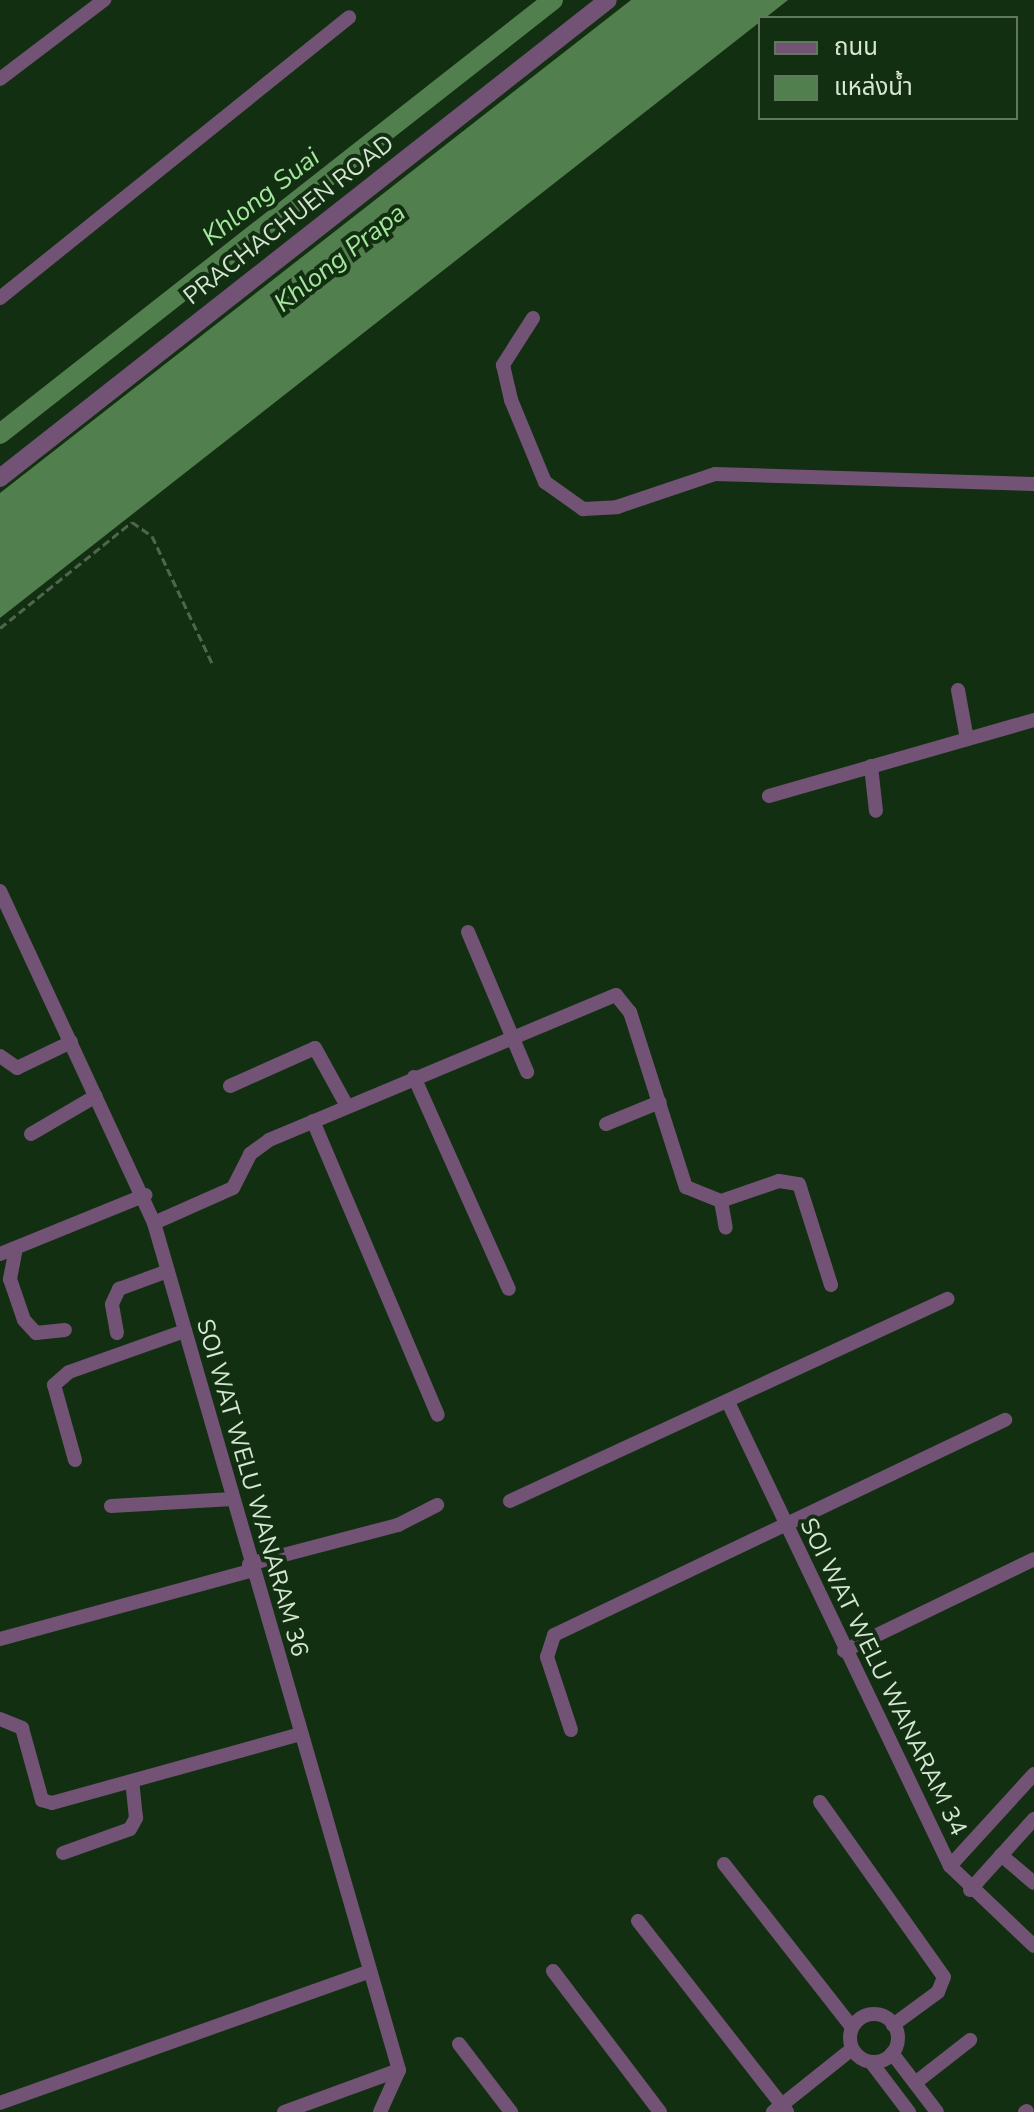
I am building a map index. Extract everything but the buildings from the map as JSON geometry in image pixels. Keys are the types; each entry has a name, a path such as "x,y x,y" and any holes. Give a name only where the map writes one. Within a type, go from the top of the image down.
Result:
{"street":[{"path":"0,79 104,0"},
{"name":"PRACHACHUEN ROAD","path":"0,478 608,0"},
{"path":"0,298 349,17"},
{"path":"533,318 503,365 511,400 545,482 583,509 617,507 715,474 1034,484"},
{"path":"958,697 967,739"},
{"path":"769,796 1034,720"},
{"path":"871,766 876,811"},
{"name":"SOI WAT WELU WANARAM 36","path":"0,891 145,1195 367,1972 399,2070"},
{"path":"468,932 527,1072"},
{"path":"154,1223 233,1188 250,1154 313,1121 616,995 630,1012 686,1187 721,1201 779,1181 799,1184 831,1285"},
{"path":"0,1056 17,1068 71,1042"},
{"path":"230,1086 315,1048 347,1106"},
{"path":"414,1077 509,1289"},
{"path":"31,1134 96,1096"},
{"path":"606,1124 660,1102"},
{"path":"313,1121 438,1415"},
{"path":"0,1254 145,1195"},
{"path":"721,1201 726,1228"},
{"path":"16,1248 10,1279 24,1320 36,1333 65,1330"},
{"path":"117,1333 112,1304 119,1289 168,1271"},
{"path":"510,1501 948,1299"},
{"path":"75,1460 54,1385 69,1372 185,1331"},
{"name":"SOI WAT WELU WANARAM 34","path":"728,1402 844,1651 950,1866 970,1890 1032,1940"},
{"path":"571,1730 547,1657 554,1635 1005,1420"},
{"path":"111,1506 233,1499"},
{"path":"0,1639 398,1525 437,1505"},
{"path":"844,1651 1034,1559"},
{"path":"0,1719 22,1728 42,1800 132,1781 300,1734"},
{"path":"950,1866 1034,1774"},
{"path":"63,1853 130,1829 132,1781"},
{"path":"820,1802 944,1977 938,1992 893,2025"},
{"path":"970,1890 1034,1819"},
{"path":"1001,1855 1034,1883"},
{"path":"638,1921 781,2110 852,2049 852,2027 724,1864"},
{"path":"553,1971 660,2112"},
{"path":"0,2103 367,1972"},
{"path":"852,2027 870,2014 893,2025"},
{"path":"893,2025 892,2053 937,2112"},
{"path":"915,2083 970,2040"},
{"path":"459,2044 511,2112"},
{"path":"852,2049 871,2062 909,2112"},
{"path":"871,2062 892,2053"},
{"path":"284,2112 399,2070"},
{"path":"380,2112 399,2070"}],"path":[{"path":"0,628 132,522 152,536 213,665"}],"water":[{"name":"Khlong Prapa","path":"631,0 788,0 768,16 758,16 758,24 0,618 0,493"}],"waterway":[{"name":"Khlong Suai","path":"0,434 553,0"}]}
